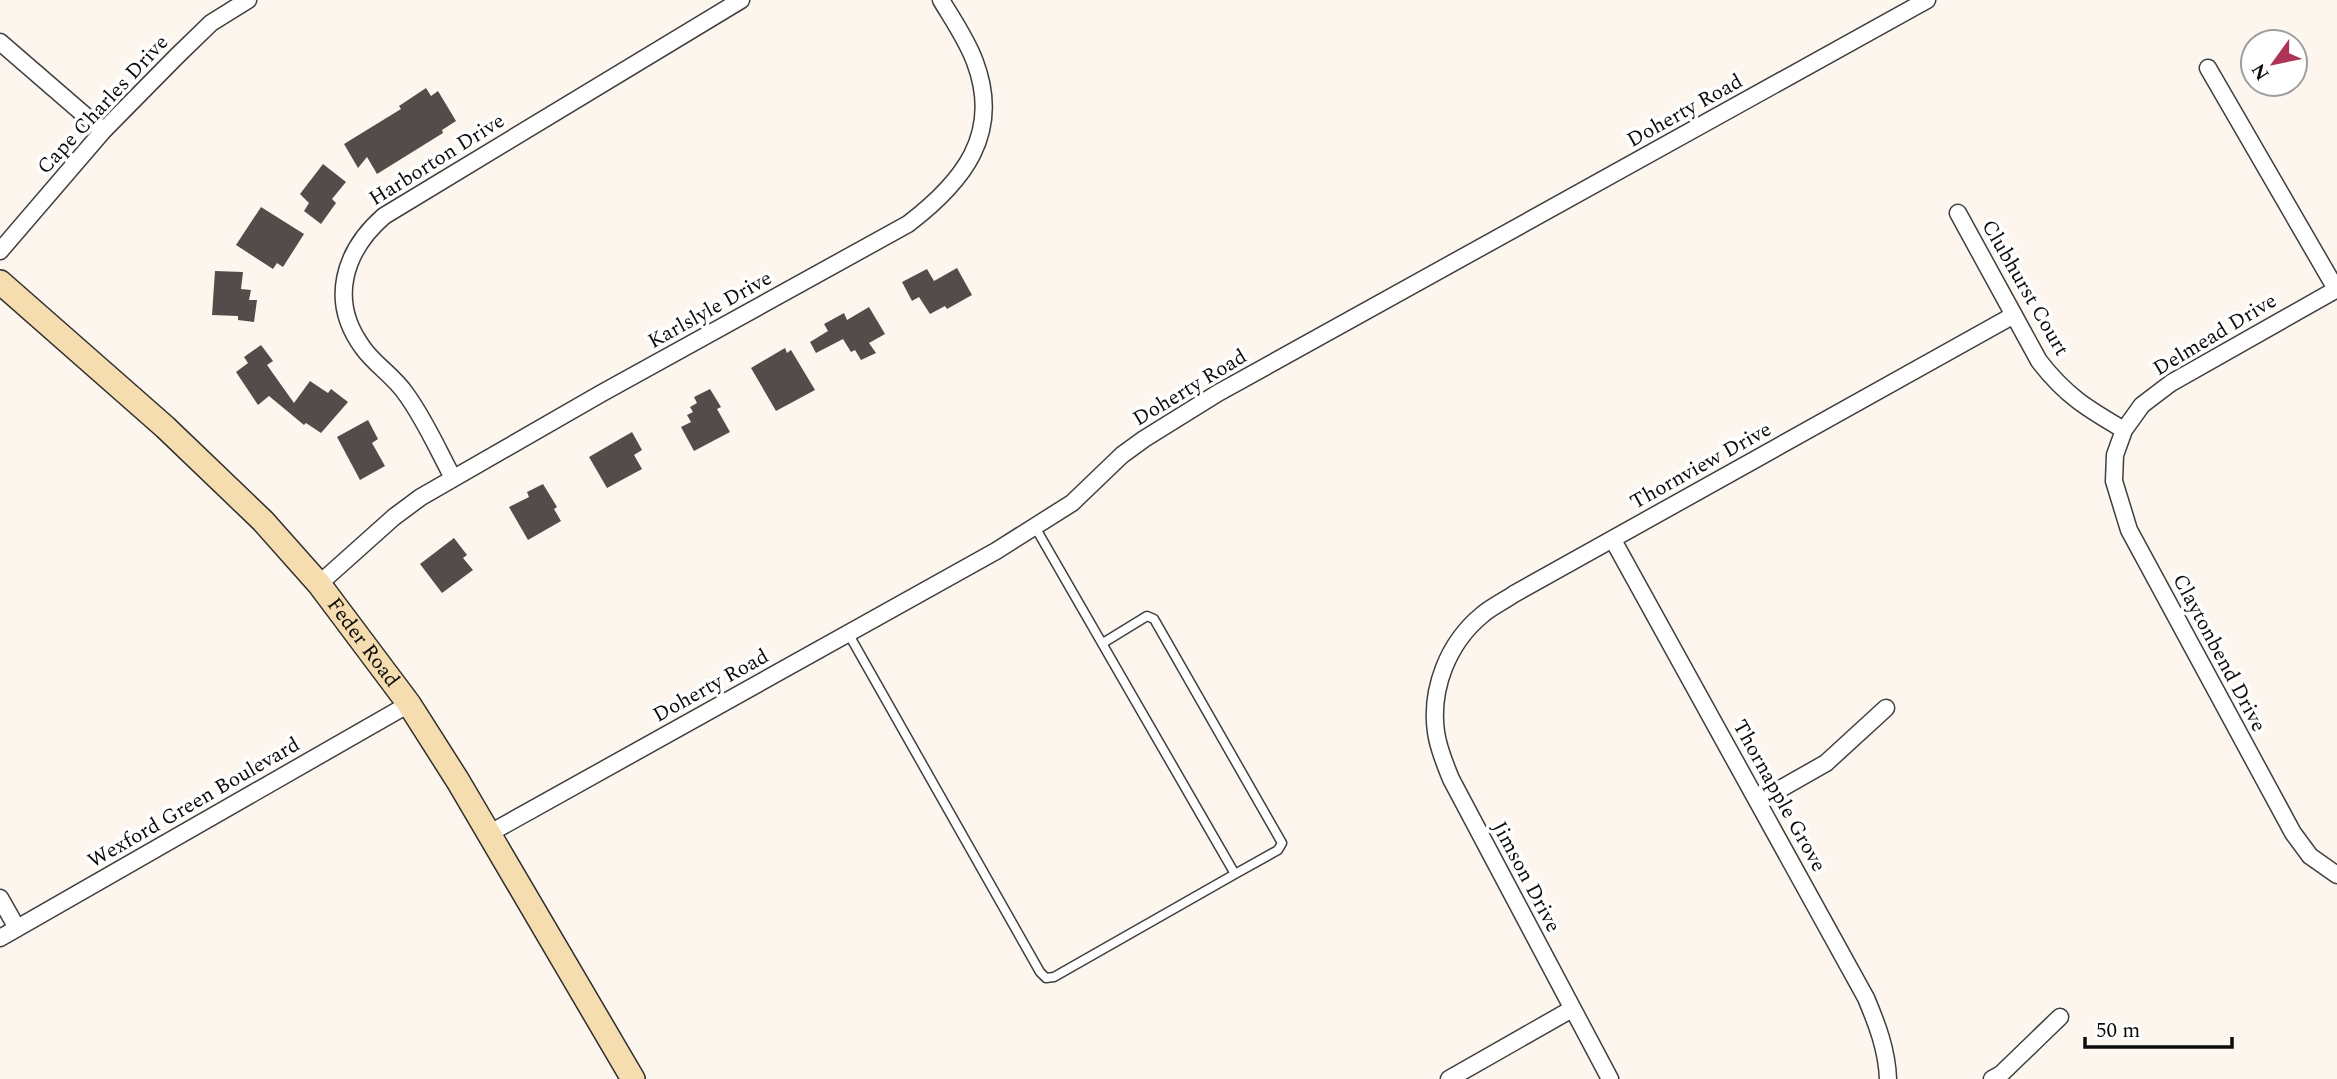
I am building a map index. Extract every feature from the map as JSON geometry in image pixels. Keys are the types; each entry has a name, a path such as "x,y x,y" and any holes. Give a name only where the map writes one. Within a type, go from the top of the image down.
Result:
{"main road":[{"name":"Feder Road","path":"0,282 165,427 263,521 319,584 409,704 490,833 632,1079"}],"street":[{"name":"Cape Charles Drive","path":"0,251 103,131 211,23 248,0"},
{"name":"Harborton Drive","path":"453,478 408,396 363,349 352,331 345,311 344,289 347,269 355,248 367,231 384,216 741,0"},
{"name":"Karlslyle Drive","path":"319,584 394,517 453,478 908,223 935,203 960,177 975,150 984,118 976,64 963,35 941,0"},
{"name":"Doherty Road","path":"490,833 1035,527 1072,503 1122,455 1218,393 1927,0"},
{"path":"0,42 103,131"},
{"path":"2208,68 2336,289"},
{"name":"Clubhurst Court","path":"1958,213 2039,361 2056,383 2076,401 2124,430"},
{"name":"Delmead Drive","path":"2124,430 2143,405 2171,383 2336,289"},
{"name":"Thornview Drive","path":"1438,685 1453,646 1482,615 2014,315"},
{"name":"Claytonbend Drive","path":"2124,430 2115,455 2114,481 2129,530 2293,833 2310,856 2337,875"},
{"name":"Thornapple Grove","path":"1613,540 1866,998 1880,1032 1888,1065 1888,1079"},
{"name":"Jimson Drive","path":"1438,685 1434,709 1436,733 1451,779 1610,1079"},
{"name":"Wexford Green Boulevard","path":"0,938 409,704"},
{"path":"1759,801 1826,763 1886,708"},
{"path":"0,898 17,928"},
{"path":"1449,1079 1572,1009"},
{"path":"1992,1079 2001,1074 2060,1017"}],"lane":[{"path":"1035,527 1235,874"},
{"path":"848,633 1040,972 1046,978 1054,977 1278,850 1282,842 1154,619 1150,616 1103,643"}],"building":[{"path":"426,88 431,96 438,91 456,121 442,130 443,133 377,174 367,157 358,168 344,144 401,109 399,106"},
{"path":"323,164 346,182 332,199 336,203 321,224 304,211 309,203 300,194"},
{"path":"261,207 304,234 283,267 277,263 273,269 236,245"},
{"path":"957,268 972,295 947,309 945,306 930,314 919,297 912,301 902,282 927,269 934,281"},
{"path":"215,271 243,272 241,289 251,290 249,300 257,300 254,322 238,320 238,316 212,315"},
{"path":"869,307 885,334 869,343 876,353 861,360 855,350 851,352 843,339 816,353 810,342 828,331 824,324 844,313 847,320"},
{"path":"261,345 273,361 267,365 294,403 310,381 328,393 331,389 348,402 321,433 306,423 304,425 269,396 258,405 236,372 248,363 244,357"},
{"path":"785,348 787,353 791,350 815,390 776,411 751,368"},
{"path":"710,389 721,407 717,409 730,432 694,451 681,427 691,422 687,415 693,412 690,407 697,403 694,397"},
{"path":"368,420 378,439 372,443 385,466 360,480 337,437"},
{"path":"632,432 642,450 634,455 642,469 607,488 589,457"},
{"path":"543,484 557,507 554,509 561,521 528,540 509,507 529,497 527,492"},
{"path":"454,538 467,555 463,558 473,570 442,593 420,564"}]}
